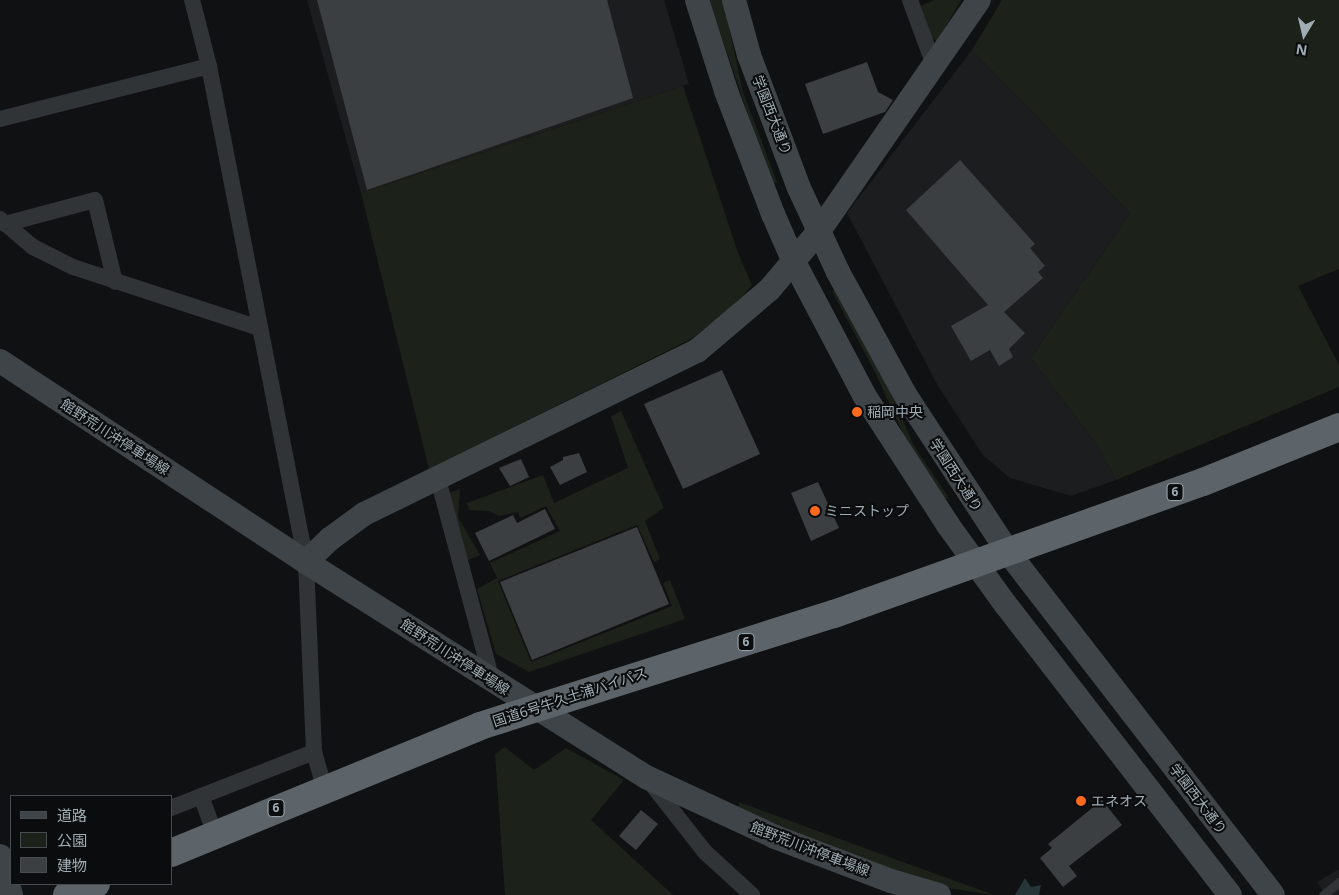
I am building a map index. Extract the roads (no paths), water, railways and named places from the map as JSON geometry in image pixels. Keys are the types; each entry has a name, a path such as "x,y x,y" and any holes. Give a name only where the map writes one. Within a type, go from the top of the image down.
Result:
{"highway":[{"name":"6","path":"976,563 1203,482 1339,427"},
{"name":"国道6号牛久土浦バイパス","path":"172,852 324,788 534,708 757,639 976,563"},
{"path":"67,895 93,885"}],"main road":[{"path":"697,0 726,91 794,262 864,395 976,563 1230,895"},
{"name":"学園西大通り","path":"734,0 749,55 819,231 906,396 1008,552 1272,895"},
{"path":"306,562 330,539 364,514 698,351 769,290 819,231 935,68 979,0"},
{"name":"館野荒川沖停車場線","path":"0,361 306,562 534,708 646,777 775,837 891,881 939,895"},
{"path":"0,856 11,895"}],"street":[{"path":"192,0 209,66 257,327 306,562 314,752 324,788"},
{"path":"910,0 935,68"},
{"path":"0,119 209,66"},
{"path":"3,222 95,200 115,282"},
{"path":"3,222 52,258 115,282 257,327"},
{"path":"438,479 492,680"},
{"path":"172,808 314,752"},
{"path":"646,777 704,852 752,895"},
{"path":"201,796 215,834"}],"lane":[{"path":"1322,895 1339,882"}],"place":[{"name":"稲岡中央","path":"857,412"},
{"name":"ミニストップ","path":"815,511"},
{"name":"エネオス","path":"1081,801"}]}
